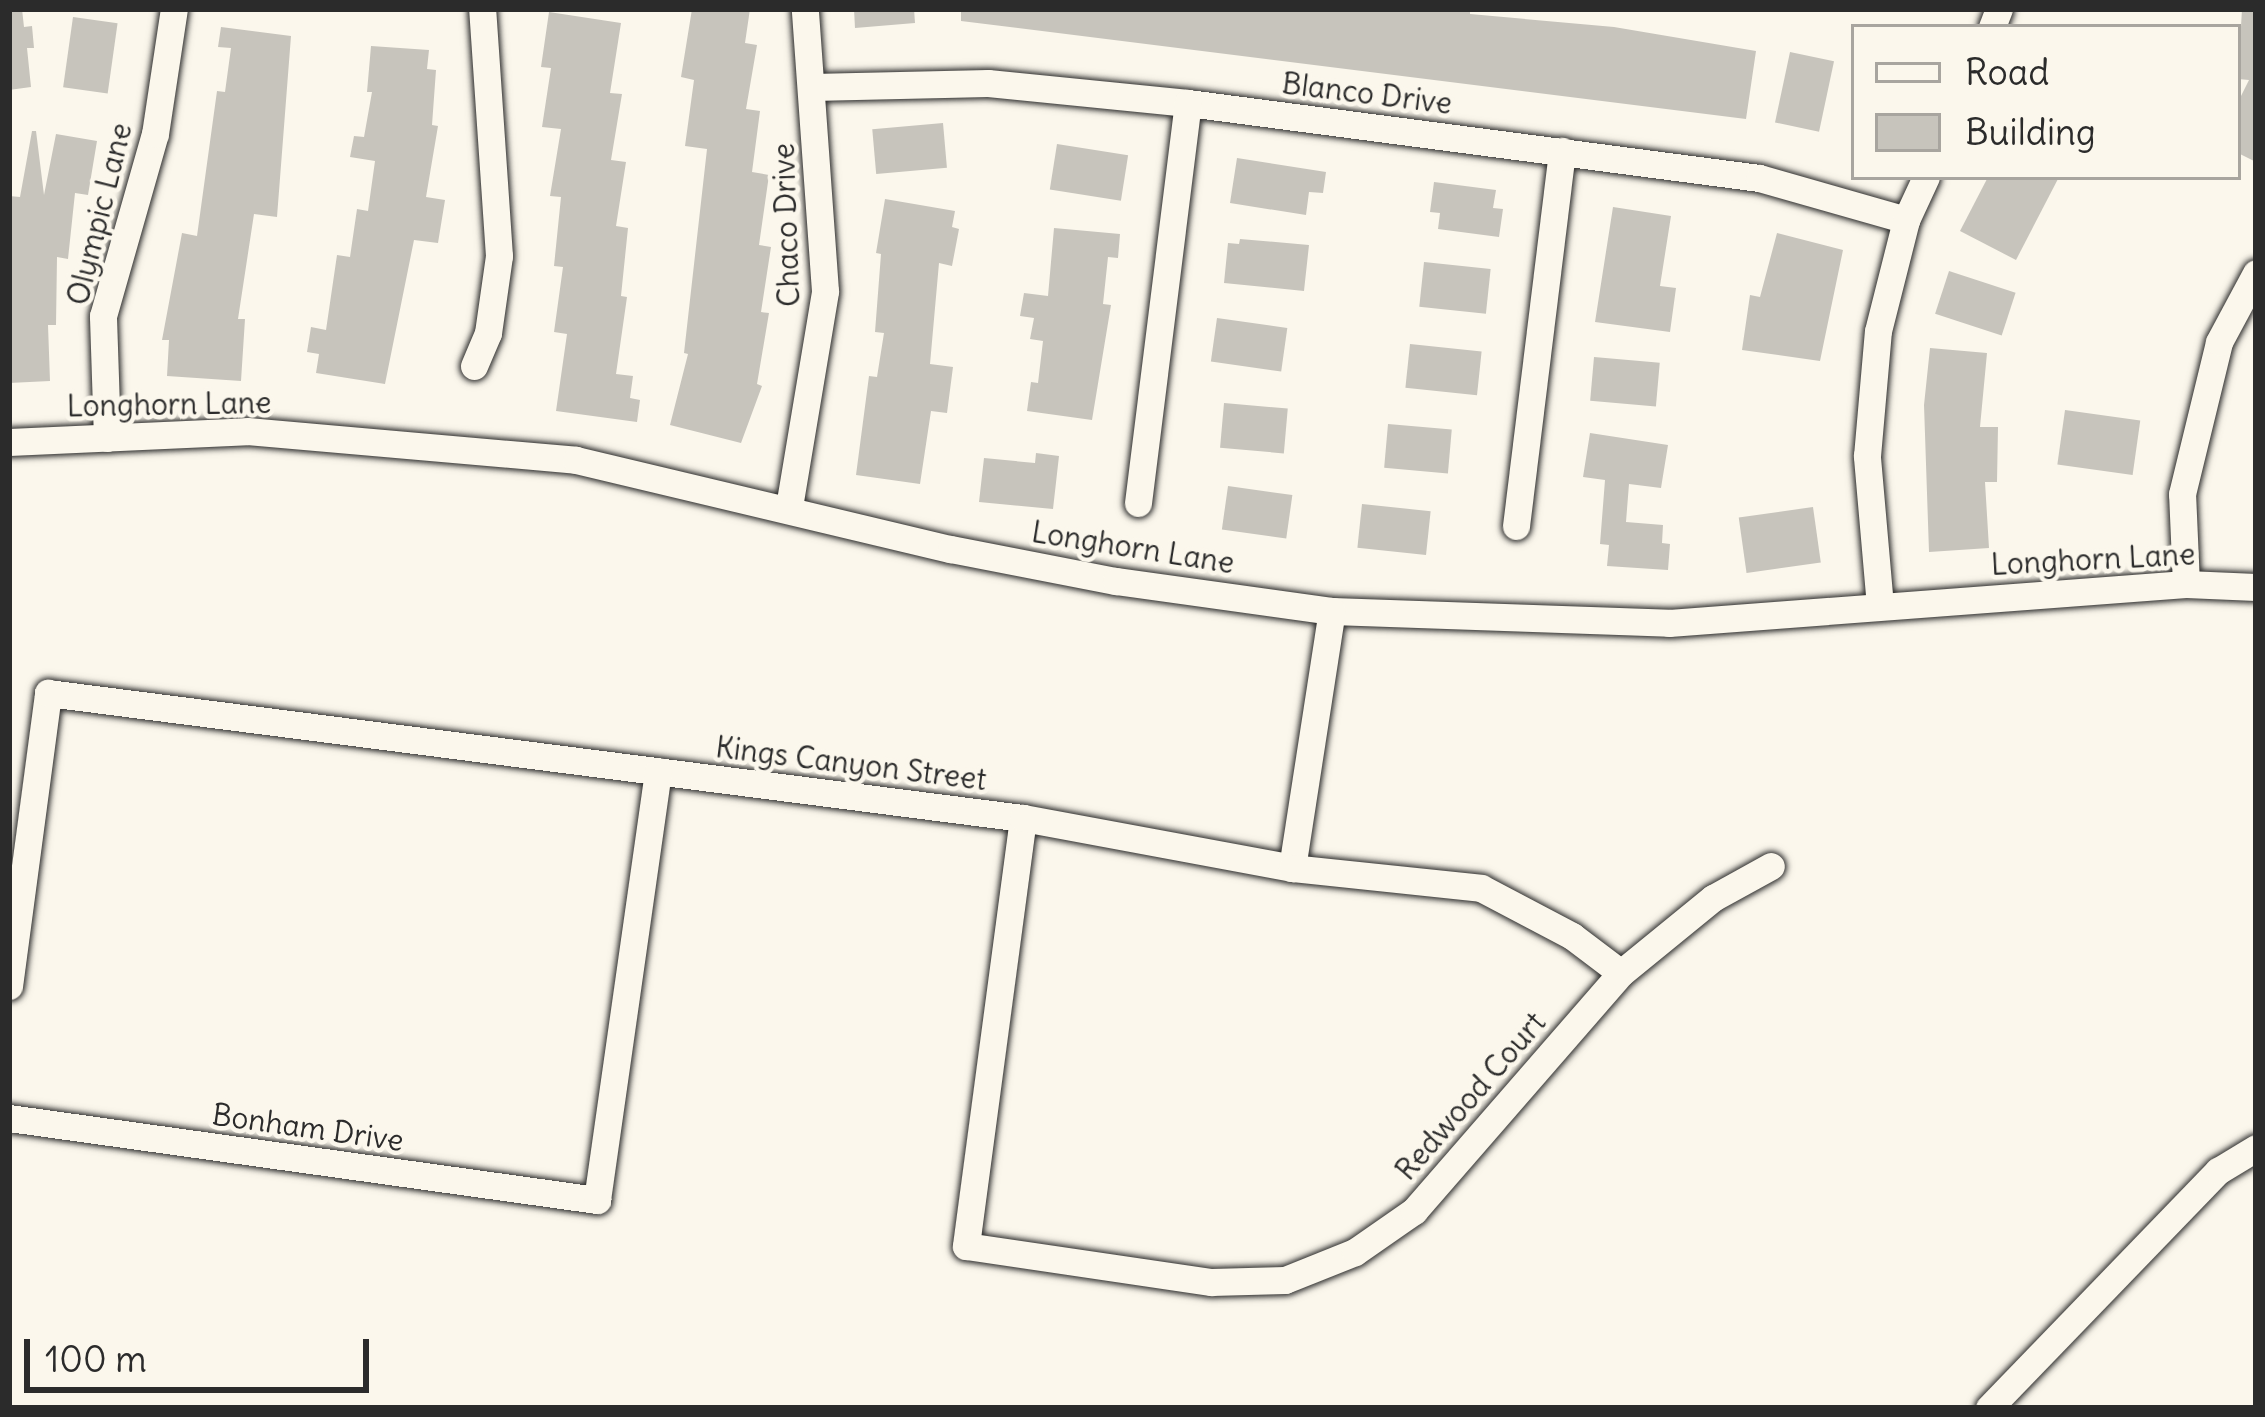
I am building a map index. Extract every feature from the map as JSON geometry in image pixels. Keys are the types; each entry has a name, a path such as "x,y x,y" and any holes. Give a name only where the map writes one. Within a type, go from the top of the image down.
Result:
{"street":[{"name":"Olympic Lane","path":"107,438 103,316 155,134 174,9"},
{"path":"474,366 488,333 499,256 482,9"},
{"name":"Chaco Drive","path":"789,507 825,291 805,9"},
{"name":"Blanco Drive","path":"812,87 988,82 1188,104 1788,184 1906,220"},
{"path":"1138,502 1188,104"},
{"path":"1516,526 1562,151"},
{"path":"1880,606 1868,456 1878,331 1906,220 1925,180"},
{"path":"2186,584 2182,494 2219,342 2256,273"},
{"name":"Longhorn Lane","path":"9,442 247,431 576,460 951,549 1075,573 1332,610 1669,623 2186,584 2256,586"},
{"path":"1292,868 1332,610"},
{"name":"Kings Canyon Street","path":"9,986 48,693 1023,818 1292,868 1481,887 1572,937 1621,973"},
{"name":"Bonham Drive","path":"9,1118 597,1200 658,771"},
{"name":"Redwood Court","path":"1023,818 966,1246 1211,1282 1285,1280 1355,1252 1414,1211 1621,973 1713,898 1771,866"},
{"path":"1989,1408 2218,1171 2256,1148"}],"building":[{"path":"9,9 22,9 24,27 32,26 34,48 27,48 31,87 9,90"},
{"path":"692,9 750,9 745,43 757,45 746,109 760,111 752,172 769,175 759,245 771,247 761,312 769,313 757,384 762,386 741,443 670,425 688,354 684,353 707,149 685,146 694,80 681,77"},
{"path":"854,9 914,9 915,23 855,28"},
{"path":"961,9 1470,9 1470,14 1614,27 1756,51 1746,119 961,21"},
{"path":"2242,9 2256,9 2256,162 2241,154 2241,96 2249,80 2241,79"},
{"path":"549,12 621,23 610,93 622,94 611,160 626,162 616,226 628,228 621,296 627,297 616,374 633,376 630,398 640,400 637,422 556,411 567,334 554,332 563,267 554,266 561,197 550,196 561,129 542,127 551,68 541,67"},
{"path":"73,17 118,23 108,94 63,87"},
{"path":"221,27 291,36 277,217 254,214 238,319 245,319 241,381 167,376 169,340 162,340 182,233 197,236 217,91 225,92 231,48 218,47"},
{"path":"371,46 429,50 427,69 436,70 432,125 438,126 426,197 445,200 438,243 414,240 385,384 316,373 319,354 307,352 311,327 326,330 337,255 350,257 357,209 368,211 375,161 350,157 354,136 364,137 372,92 367,92"},
{"path":"1790,52 1834,61 1819,132 1775,122"},
{"path":"943,123 947,168 876,174 872,129"},
{"path":"32,131 36,131 44,195 56,134 97,141 88,195 75,193 68,259 57,257 56,325 48,325 50,381 9,383 9,196 20,197"},
{"path":"1057,144 1128,155 1121,201 1050,189"},
{"path":"1237,158 1326,172 1323,193 1309,192 1306,215 1230,203"},
{"path":"1986,180 2057,180 2016,260 1960,231"},
{"path":"1434,182 1496,190 1493,208 1503,209 1499,237 1438,229 1440,213 1430,212"},
{"path":"885,199 955,211 952,227 959,229 952,266 939,263 930,364 953,367 947,413 931,411 920,484 856,475 869,376 877,377 884,333 875,332 881,254 876,253"},
{"path":"1613,207 1671,216 1660,286 1676,288 1670,332 1595,322"},
{"path":"1054,228 1120,234 1118,258 1108,257 1103,304 1111,305 1092,420 1027,411 1031,382 1038,383 1043,341 1030,339 1034,318 1020,316 1024,293 1048,296"},
{"path":"1777,233 1843,250 1820,361 1742,350 1750,295 1760,297"},
{"path":"1240,239 1309,245 1304,291 1224,283 1228,243 1239,244"},
{"path":"1424,262 1491,269 1486,314 1419,307"},
{"path":"1949,271 2016,293 2002,335 1935,314"},
{"path":"1217,318 1287,328 1281,371 1211,362"},
{"path":"1410,344 1482,352 1477,395 1405,388"},
{"path":"1930,348 1987,353 1980,427 1998,427 1997,482 1985,482 1989,548 1929,552 1924,405"},
{"path":"1594,357 1660,363 1656,407 1590,401"},
{"path":"1224,403 1288,409 1284,453 1220,448"},
{"path":"2065,410 2140,421 2133,475 2057,464"},
{"path":"1388,424 1452,430 1448,473 1384,468"},
{"path":"1590,433 1668,445 1661,488 1629,484 1626,522 1663,525 1662,543 1670,544 1668,570 1607,566 1609,545 1600,544 1605,480 1583,477"},
{"path":"1036,453 1059,456 1053,509 979,502 984,458 1035,463"},
{"path":"1228,486 1292,495 1286,539 1222,530"},
{"path":"1362,504 1431,511 1426,555 1357,548"},
{"path":"1813,507 1821,562 1747,573 1739,517"}]}
